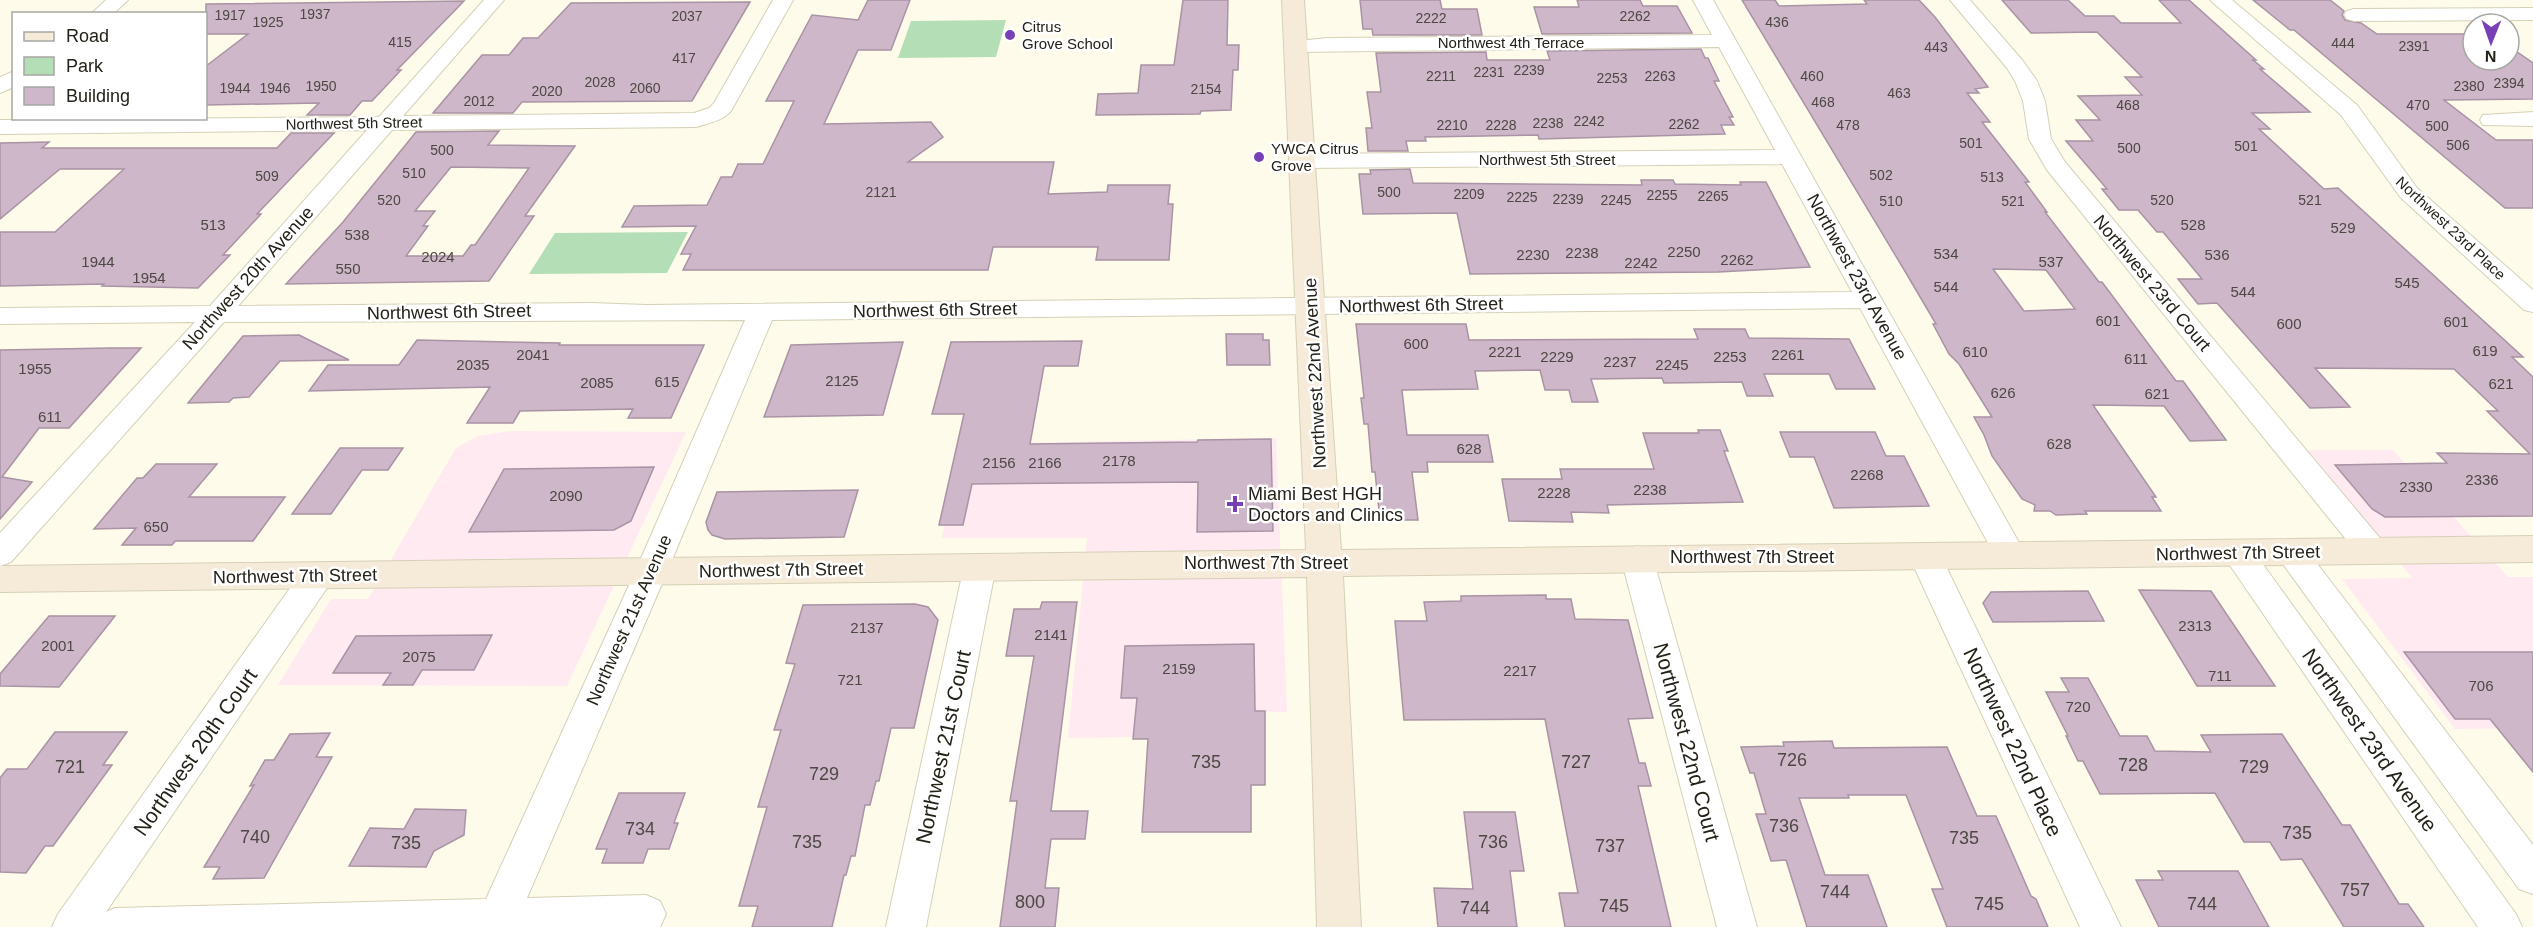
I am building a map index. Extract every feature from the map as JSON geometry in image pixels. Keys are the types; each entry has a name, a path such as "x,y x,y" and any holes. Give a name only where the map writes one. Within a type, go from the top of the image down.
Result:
{"main road":[{"name":"Northwest 22nd Avenue","path":"1293,0 1325,563 1339,927"},
{"name":"Northwest 7th Street","path":"0,579 2533,549"}],"street":[{"path":"103,12 118,0"},
{"name":"Northwest 20th Avenue","path":"0,554 217,314 494,0"},
{"name":"Northwest 5th Street","path":"0,127 683,121 707,117 723,106 783,0"},
{"name":"Northwest 23rd Avenue","path":"1703,0 2010,555"},
{"name":"Northwest 23rd Court","path":"1960,0 2016,65 2026,81 2034,101 2040,138 2055,165 2373,551"},
{"name":"Northwest 23rd Place","path":"2220,0 2349,110 2409,193 2533,304"},
{"path":"2482,0 2500,12"},
{"path":"2354,15 2461,14"},
{"name":"Northwest 4th Terrace","path":"1296,46 1726,41"},
{"path":"2490,120 2533,119"},
{"name":"Northwest 5th Street","path":"1302,161 1791,157"},
{"name":"Northwest 6th Street","path":"0,316 591,311 646,314 1870,300"},
{"name":"Northwest 21st Avenue","path":"496,923 651,573 762,312"},
{"path":"2291,552 2533,876"},
{"name":"Northwest 23rd Avenue","path":"2238,553 2502,927"},
{"name":"Northwest 22nd Place","path":"1925,556 2101,927"},
{"name":"Northwest 22nd Court","path":"1637,558 1737,927"},
{"name":"Northwest 21st Court","path":"906,927 980,566"},
{"name":"Northwest 20th Court","path":"72,927 316,576"},
{"path":"115,927 496,923 646,914"}],"shaded area":[{"path":"510,431 686,432 567,686 278,685 331,599 368,599 456,448 478,436"},
{"path":"1276,438 1287,712 1136,710 1133,737 1068,738 1087,538 942,538 959,444"},
{"path":"2308,450 2393,450 2508,577 2533,577 2533,728 2455,729 2342,579 2412,578"}],"green space":[{"path":"1006,20 996,57 898,58 911,21"},
{"path":"688,232 667,273 529,274 555,233"}],"building":[{"path":"868,0 910,0 891,50 858,50 824,124 931,122 943,137 908,162 1054,162 1048,194 1107,192 1108,185 1170,185 1168,204 1173,204 1169,260 1096,260 1098,247 993,247 988,270 683,270 691,254 681,254 696,226 622,227 634,206 707,205 721,177 732,177 738,164 763,164 794,101 766,101 812,15 858,20"},
{"path":"1183,0 1228,0 1227,45 1239,45 1238,70 1233,70 1231,110 1201,111 1200,114 1096,115 1098,94 1138,93 1141,65 1174,65"},
{"path":"1360,0 1440,0 1442,9 1477,9 1482,35 1373,35 1372,29 1363,29"},
{"path":"1577,0 1640,0 1643,6 1677,6 1692,33 1542,34 1534,7 1579,7"},
{"path":"1742,0 1775,0 1779,6 1867,4 1864,0 1919,0 1935,17 1988,87 1975,89 1979,93 1967,93 1990,122 1982,122 2029,182 2025,182 2047,212 2045,212 2099,282 2102,282 2176,381 2183,381 2226,440 2190,441 2164,406 2093,405 2156,497 2152,497 2161,511 2085,511 2087,514 2056,515 2050,511 2034,511 2035,505 2022,499 1992,456 1974,417 1992,417 1959,364 1949,354 1933,324 1936,324","holes":["1993,269 2046,270 2075,309 2024,311"]},
{"path":"2002,0 2068,0 2085,16 2114,16 2121,23 2181,23 2159,0 2189,0 2264,69 2260,69 2310,112 2252,113 2270,129 2259,129 2324,189 2338,188 2523,357 2512,357 2533,377 2533,516 2385,517 2372,509 2335,465 2447,463 2437,453 2530,454 2487,411 2498,411 2454,369 2315,368 2350,407 2310,408 2217,303 2198,304 2178,279 2202,279 2163,232 2157,232 2138,210 2119,210 2102,189 2107,189 2066,141 2093,141 2076,120 2100,120 2078,96 2142,95 2125,77 2142,77 2097,32 2031,33"},
{"path":"2253,0 2330,0 2344,11 2342,15 2345,20 2361,23 2377,34 2461,34 2461,72 2521,72 2521,55 2533,63 2533,99 2444,100 2496,140 2533,140 2533,208 2505,208 2294,30 2290,30"},
{"path":"464,1 397,70 401,70 372,101 362,101 350,115 307,115 319,103 207,105 207,65 248,34 207,34 206,4"},
{"path":"750,2 692,101 522,102 513,113 433,113 482,55 509,55 523,38 538,38 571,3"},
{"path":"1701,49 1719,81 1714,81 1733,117 1729,117 1734,125 1721,125 1725,134 1539,139 1538,135 1425,137 1426,141 1406,141 1408,151 1368,151 1366,128 1372,128 1367,92 1381,92 1376,53 1486,52 1487,60 1550,60 1547,51"},
{"path":"499,131 488,145 575,146 525,216 534,216 489,281 286,284 343,222 416,132","holes":["451,167 529,168 475,245 471,245 463,256 406,256 428,226 423,226 435,211 415,211"]},
{"path":"291,133 334,133 257,214 261,214 223,255 230,255 198,288 102,286 104,284 0,286 0,232 55,232 124,169 60,169 0,219 0,143 49,142 42,148 277,148"},
{"path":"1410,169 1413,183 1642,185 1641,180 1673,180 1675,184 1741,185 1740,182 1766,182 1810,267 1718,272 1470,274 1457,213 1363,214 1359,174 1371,174 1370,170"},
{"path":"1356,324 1466,324 1469,340 1698,339 1694,329 1745,329 1749,338 1849,339 1875,389 1836,389 1829,374 1764,374 1773,396 1747,396 1742,382 1664,383 1662,378 1591,379 1598,402 1572,402 1569,390 1545,390 1540,370 1475,371 1478,389 1402,390 1407,435 1488,435 1493,462 1427,462 1428,472 1412,472 1418,520 1380,520 1375,472 1372,472 1368,424 1364,424 1361,398 1364,398"},
{"path":"1226,334 1263,334 1263,340 1269,340 1270,365 1227,365"},
{"path":"299,335 349,360 280,361 249,397 233,398 229,402 188,403 243,336"},
{"path":"417,340 560,343 559,345 704,345 671,418 628,418 633,409 520,411 513,423 467,423 490,387 309,391 328,365 399,365"},
{"name":"Miami Best HGH Doctors and Clinics","path":"1082,341 1078,366 1044,366 1030,444 1271,439 1273,531 1197,532 1198,482 972,484 963,525 939,525 964,414 932,414 951,342"},
{"path":"903,342 883,415 764,417 791,345"},
{"path":"141,348 69,428 39,428 2,477 32,482 0,519 0,350"},
{"path":"1698,430 1720,430 1728,451 1724,451 1743,502 1607,505 1609,513 1571,512 1573,522 1509,521 1502,479 1562,479 1560,469 1654,469 1643,433 1699,433"},
{"path":"1780,432 1875,432 1886,456 1904,456 1929,506 1834,508 1814,457 1790,457"},
{"path":"340,448 403,448 388,470 362,470 331,514 292,514"},
{"path":"156,464 217,464 189,497 285,497 253,541 175,541 172,545 122,545 136,528 94,529 137,478 143,478"},
{"path":"654,467 631,521 614,530 469,532 504,469"},
{"path":"858,490 844,537 725,539 712,535 706,522 717,492"},
{"path":"2139,590 2211,591 2275,686 2197,686"},
{"path":"2088,591 2104,621 1993,622 1983,603 1991,592"},
{"path":"1546,595 1546,599 1571,599 1575,619 1628,620 1653,718 1628,719 1639,763 1645,763 1651,786 1638,786 1671,927 1565,927 1559,893 1578,893 1545,719 1404,720 1395,621 1427,621 1424,602 1461,601 1461,596"},
{"path":"1042,602 1077,602 1051,811 1088,811 1085,839 1051,839 1045,888 1059,888 1055,927 1000,927 1017,801 1010,801 1034,656 1006,656 1014,609 1040,609"},
{"path":"915,604 928,607 938,620 914,728 891,728 879,781 876,781 870,805 865,805 855,856 851,856 846,875 844,875 832,927 752,927 758,906 739,906 767,807 758,807 781,730 774,730 795,664 786,663 803,605"},
{"path":"49,616 115,616 59,687 0,686 0,674"},
{"path":"492,635 474,670 422,670 413,685 383,685 391,673 333,673 356,636"},
{"path":"1254,644 1255,711 1265,711 1265,785 1251,785 1251,832 1142,832 1148,739 1133,739 1137,698 1121,698 1125,646"},
{"path":"2404,652 2533,652 2533,772 2490,719 2455,719"},
{"path":"2061,678 2088,678 2120,736 2147,736 2155,751 2211,752 2201,735 2282,734 2342,825 2350,825 2399,904 2408,904 2424,927 2344,927 2302,859 2281,860 2270,842 2244,842 2215,793 2100,794 2083,761 2078,761 2046,692 2069,692"},
{"path":"55,732 127,732 103,765 112,765 53,846 45,846 26,873 0,872 0,778 7,769 27,769"},
{"path":"330,733 316,757 332,757 264,878 213,879 220,867 204,867 254,785 250,786 265,760 274,760 290,734"},
{"path":"1832,741 1834,748 1947,747 1977,816 1996,816 2031,896 2036,899 2048,927 1947,927 1932,889 1943,889 1906,795 1848,795 1849,798 1799,798 1825,875 1868,875 1887,927 1807,927 1786,860 1771,861 1756,814 1766,814 1754,773 1750,773 1741,747 1784,746 1783,742"},
{"path":"619,793 685,793 674,823 678,823 669,849 648,849 643,863 602,863 607,849 596,849"},
{"path":"415,809 466,810 464,835 434,851 426,867 349,866 370,828 404,829"},
{"path":"1464,812 1515,812 1524,871 1510,871 1517,927 1438,927 1434,888 1473,889"},
{"path":"2158,871 2238,871 2269,927 2159,927 2136,880 2163,880"}],"place":[{"name":"Citrus Grove School","path":"1010,35"},
{"name":"YWCA Citrus Grove","path":"1259,157"},
{"name":"Miami Best HGH Doctors and Clinics","path":"1235,504"}]}
